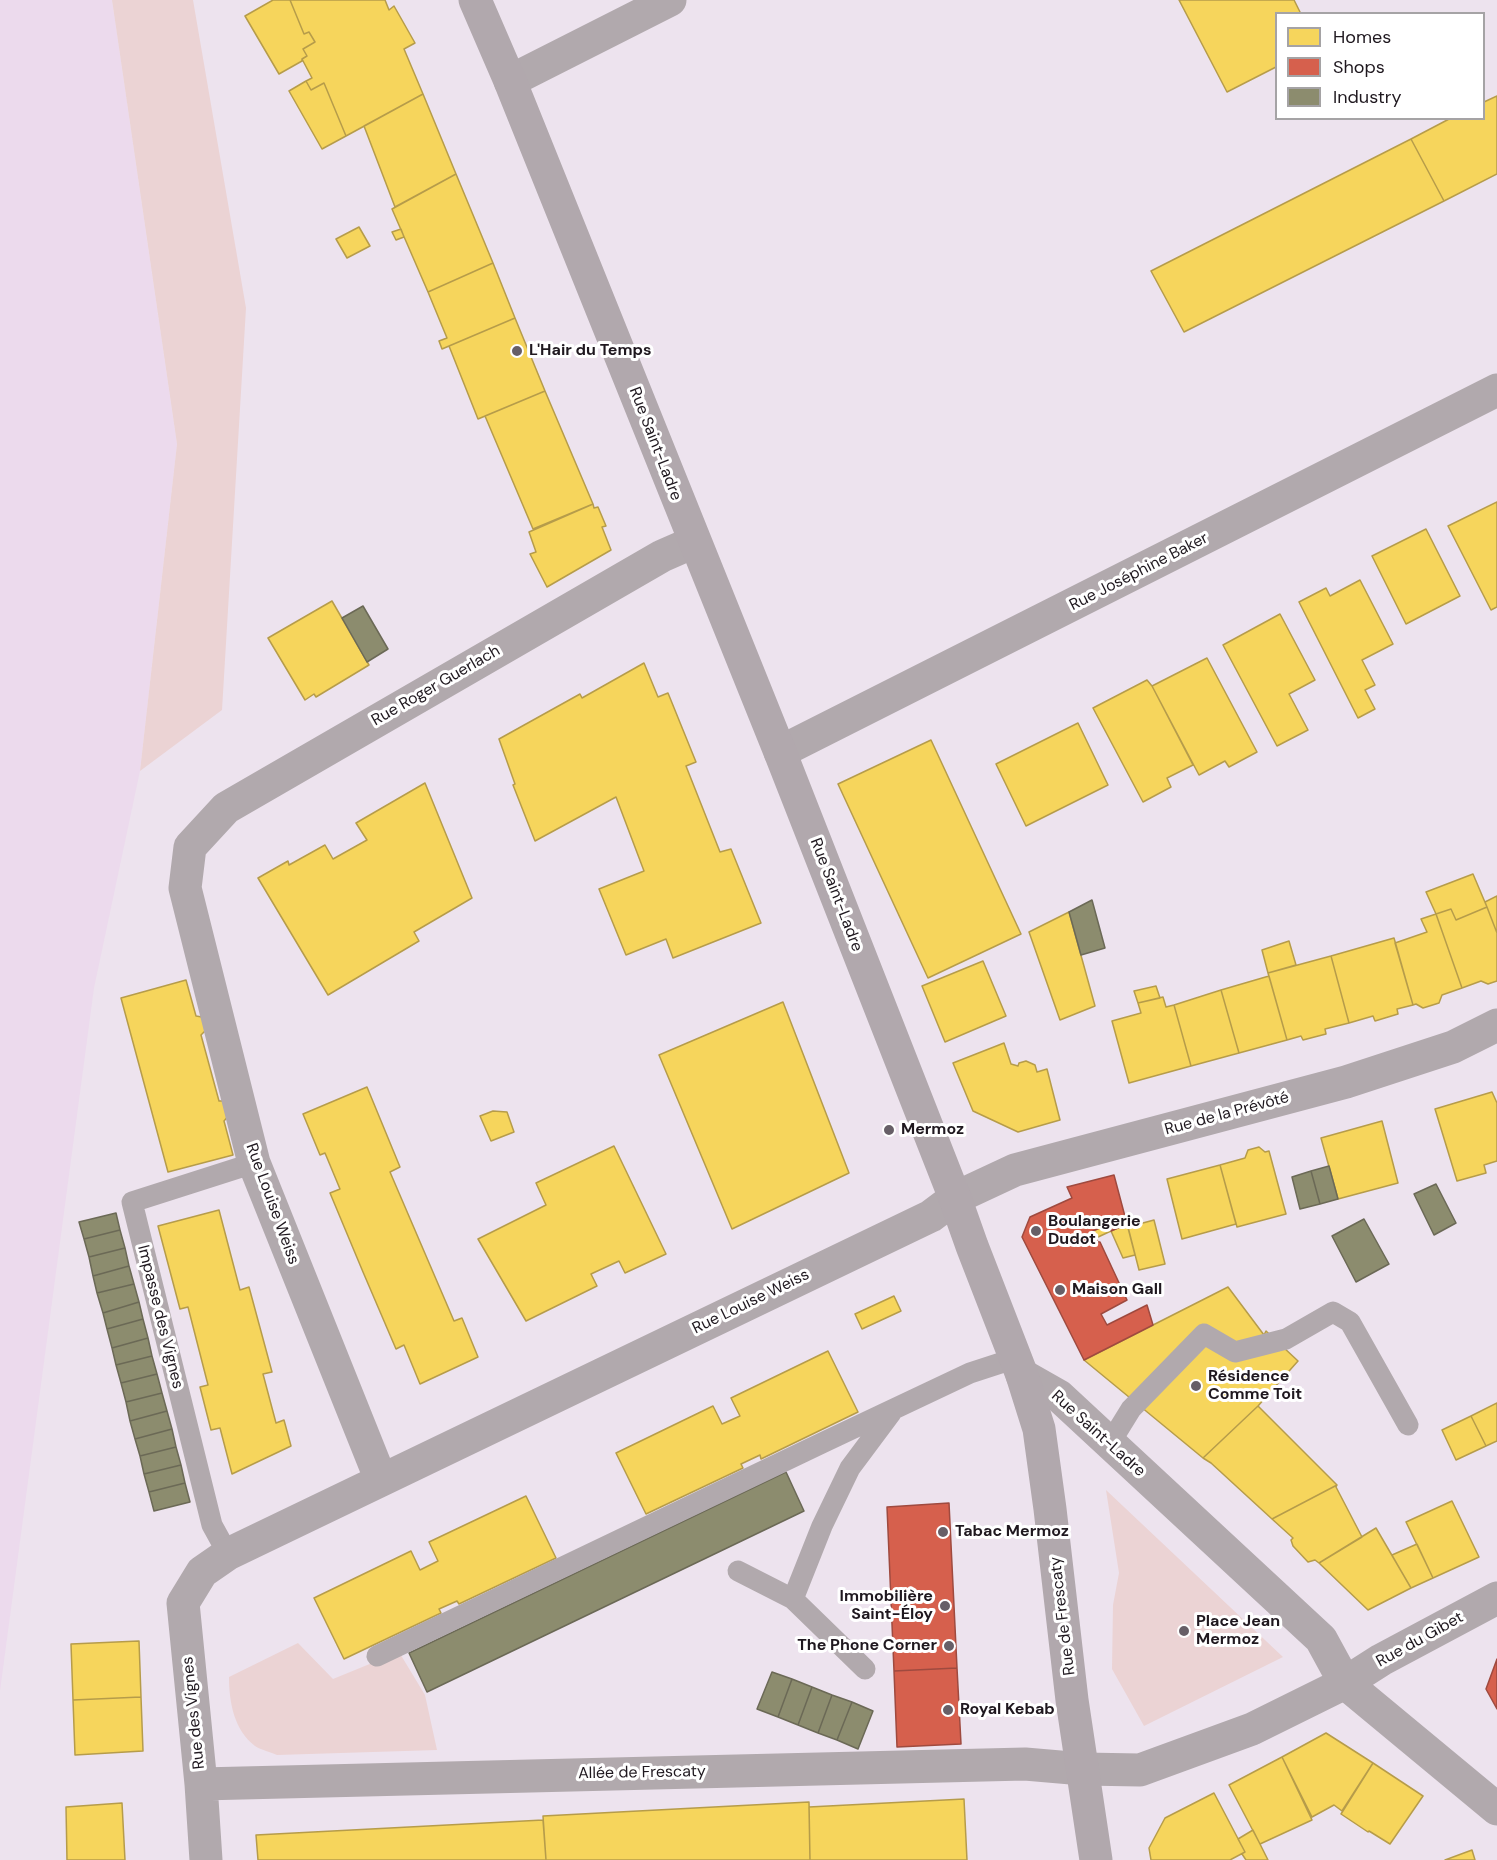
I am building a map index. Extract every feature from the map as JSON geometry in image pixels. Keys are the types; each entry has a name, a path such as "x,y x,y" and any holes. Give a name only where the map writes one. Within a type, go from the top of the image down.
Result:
{"street":[{"name":"Rue Saint-Ladre","path":"475,0 510,81 780,752 1019,1366 1059,1396 1321,1639 1345,1683 1497,1809"},
{"path":"510,81 670,0"},
{"name":"Rue Joséphine Baker","path":"780,752 1497,390"},
{"name":"Rue Roger Guerlach","path":"190,847 226,808 662,556 694,542"},
{"name":"Rue Louise Weiss","path":"190,847 185,888 254,1163 381,1480"},
{"name":"Rue de la Prévôté","path":"955,1198 1015,1170 1346,1082 1453,1047 1497,1025"},
{"name":"Rue Louise Weiss","path":"215,1563 381,1480 931,1216 955,1198"},
{"name":"Rue de Frescaty","path":"1019,1366 1040,1439 1072,1700 1096,1860"},
{"name":"Rue des Vignes","path":"206,1860 183,1603 215,1563"},
{"name":"Rue du Gibet","path":"1345,1683 1381,1660 1497,1598"},
{"path":"1083,1769 1140,1770 1252,1729 1345,1683"},
{"name":"Allée de Frescaty","path":"201,1784 1013,1765 1083,1769"}],"lane":[{"name":"Impasse des Vignes","path":"215,1563 212,1525 132,1202 254,1163"},
{"path":"1110,1443 1131,1409 1204,1334 1235,1352 1286,1340 1333,1312 1350,1322 1408,1425"},
{"path":"377,1656 970,1373 1019,1366"},
{"path":"792,1599 822,1526 850,1468 894,1409"},
{"path":"738,1571 792,1599 865,1669"}],"shaded area":[{"path":"0,0 112,0 177,444 140,771 94,988 0,1691"},
{"path":"112,0 193,0 246,308 222,710 140,771 177,444"},
{"name":"Place Jean Mermoz","path":"1106,1490 1283,1657 1144,1726 1112,1669 1113,1605 1119,1573"},
{"path":"298,1643 333,1679 399,1652 425,1695 437,1750 277,1755 255,1746 242,1732 234,1715 229,1677"}],"building: Homes":[{"path":"273,0 290,0 304,34 309,32 315,42 303,49 307,56 302,61 279,74 245,16"},
{"path":"290,0 385,0 389,10 394,6 415,43 404,49 423,94 346,136 324,83 311,90 306,81 312,78 302,59 307,56 303,49 315,42 309,32 304,34"},
{"path":"1179,0 1294,0 1300,12 1275,12 1275,68 1227,92"},
{"path":"306,81 311,90 324,83 346,136 322,149 289,91"},
{"path":"423,94 456,174 395,207 364,126"},
{"path":"1497,96 1497,174 1444,201 1411,139 1447,120 1485,120 1485,102"},
{"path":"1411,139 1444,201 1184,332 1151,271"},
{"path":"456,174 493,263 428,292 392,209"},
{"path":"359,227 370,246 347,258 336,239"},
{"path":"401,229 404,237 396,240 392,232"},
{"path":"493,263 515,318 442,349 439,341 447,338 428,292"},
{"path":"515,318 545,391 478,419 449,346"},
{"path":"545,391 593,504 533,529 485,416"},
{"path":"1497,502 1497,607 1491,610 1448,526"},
{"path":"593,504 594,508 598,507 606,526 602,527 611,550 547,587 530,554 536,552 529,532"},
{"path":"1426,529 1460,596 1406,624 1372,556"},
{"path":"1360,580 1393,644 1362,660 1375,685 1365,690 1375,709 1358,718 1299,602 1326,588 1330,596"},
{"path":"332,601 369,665 316,697 314,694 305,700 268,638"},
{"path":"1280,614 1315,680 1289,694 1308,730 1277,746 1223,645"},
{"path":"1207,658 1257,752 1229,767 1225,761 1199,775 1152,686"},
{"path":"644,663 658,697 668,693 696,762 686,766 720,852 731,849 761,923 673,958 666,939 626,955 599,889 644,871 616,797 535,841 513,785 515,784 499,739 580,694 582,698"},
{"path":"1147,680 1193,765 1167,778 1171,787 1143,802 1093,708"},
{"path":"1078,723 1108,785 1026,826 996,764"},
{"path":"931,740 1021,934 928,978 838,784"},
{"path":"425,783 472,898 414,932 419,941 328,995 258,878 288,861 289,865 325,845 333,859 367,840 356,823"},
{"path":"1473,874 1487,907 1456,920 1451,909 1436,914 1426,892"},
{"path":"1497,896 1497,933 1485,902"},
{"path":"1487,907 1497,933 1497,981 1488,984 1481,981 1462,988 1436,914 1451,909 1456,920"},
{"path":"1069,912 1095,1006 1060,1020 1029,932"},
{"path":"1436,914 1462,988 1442,995 1439,1003 1423,1008 1416,1004 1413,1005 1395,943 1427,932 1421,919"},
{"path":"1394,938 1413,1005 1397,1009 1398,1014 1375,1021 1373,1016 1349,1023 1331,956"},
{"path":"1289,941 1296,965 1268,973 1262,950"},
{"path":"1331,956 1349,1023 1325,1029 1326,1034 1303,1040 1301,1036 1287,1040 1268,973"},
{"path":"983,961 1006,1016 945,1042 922,986"},
{"path":"1269,976 1287,1040 1239,1053 1221,990"},
{"path":"186,980 196,1016 202,1017 206,1030 201,1035 219,1101 225,1101 229,1115 224,1121 233,1155 168,1172 121,998"},
{"path":"1156,986 1160,998 1138,1003 1134,991"},
{"path":"1221,990 1239,1053 1191,1066 1174,1005"},
{"path":"1163,997 1166,1007 1174,1005 1191,1066 1129,1083 1112,1021 1141,1013 1138,1003"},
{"path":"783,1002 849,1173 732,1229 659,1055"},
{"path":"1004,1043 1011,1064 1018,1066 1019,1063 1026,1061 1035,1065 1037,1072 1047,1069 1060,1120 1018,1132 973,1111 953,1063"},
{"path":"367,1087 400,1167 390,1172 454,1321 462,1318 478,1357 420,1384 404,1345 396,1349 330,1193 340,1189 325,1153 320,1155 303,1114"},
{"path":"1492,1092 1497,1103 1497,1161 1484,1165 1486,1173 1457,1181 1435,1109"},
{"path":"493,1111 507,1112 514,1132 491,1141 480,1116"},
{"path":"1382,1121 1398,1183 1338,1199 1321,1138"},
{"path":"614,1146 666,1254 625,1273 619,1261 591,1274 597,1286 526,1321 478,1239 546,1205 536,1183"},
{"path":"1259,1147 1265,1152 1269,1151 1286,1214 1237,1227 1220,1165 1245,1158 1248,1150"},
{"path":"1220,1165 1236,1224 1182,1239 1167,1179"},
{"path":"219,1210 240,1290 249,1287 272,1372 263,1374 276,1423 284,1420 291,1446 232,1474 220,1428 211,1430 200,1387 208,1385 188,1307 180,1309 158,1226"},
{"path":"1154,1220 1165,1264 1139,1270 1128,1227"},
{"path":"1108,1224 1111,1231 1096,1238 1093,1231"},
{"path":"1127,1224 1135,1255 1123,1258 1111,1231"},
{"name":"Résidence Comme Toit","path":"1228,1287 1264,1335 1266,1331 1298,1361 1258,1406 1203,1458 1084,1360"},
{"path":"894,1296 901,1311 862,1329 855,1314"},
{"path":"828,1351 858,1412 761,1459 760,1455 741,1464 743,1468 646,1514 616,1453 713,1406 722,1424 740,1416 731,1398"},
{"path":"1497,1403 1497,1441 1486,1446 1471,1416"},
{"path":"1258,1406 1337,1485 1272,1519 1203,1458"},
{"path":"1471,1416 1486,1446 1456,1460 1442,1430"},
{"path":"1337,1485 1362,1537 1319,1563 1315,1560 1308,1562 1293,1546 1291,1540 1293,1538 1272,1519"},
{"path":"526,1496 556,1558 459,1604 457,1601 439,1609 441,1613 344,1659 314,1598 411,1551 420,1570 438,1561 429,1542"},
{"path":"1452,1501 1479,1557 1433,1578 1406,1522"},
{"path":"1376,1528 1411,1588 1368,1610 1319,1563"},
{"path":"1417,1544 1433,1578 1411,1588 1392,1555"},
{"path":"139,1641 141,1697 73,1700 71,1644"},
{"path":"141,1697 143,1751 75,1755 73,1700"},
{"path":"1326,1733 1373,1763 1342,1811 1334,1805 1312,1817 1282,1757"},
{"path":"1282,1757 1312,1820 1260,1844 1229,1785"},
{"path":"1373,1763 1423,1796 1390,1844 1341,1814"},
{"path":"1214,1793 1245,1852 1230,1860 1151,1860 1149,1848 1165,1818"},
{"path":"964,1799 967,1860 810,1860 809,1807"},
{"path":"809,1802 810,1860 546,1860 543,1816"},
{"path":"122,1803 125,1860 67,1860 66,1807"},
{"path":"543,1820 546,1860 258,1860 256,1835"},
{"path":"1253,1830 1268,1860 1246,1860 1242,1854 1245,1852 1238,1839"},
{"path":"1472,1850 1475,1860 1445,1860"}],"building: Shops":[{"path":"1114,1175 1127,1224 1111,1231 1108,1224 1093,1231 1127,1300 1101,1314 1107,1325 1147,1305 1153,1325 1084,1360 1022,1237 1030,1217 1072,1198 1067,1187"},
{"path":"949,1503 957,1668 894,1671 887,1507"},
{"path":"1497,1659 1497,1709 1486,1689"},
{"path":"957,1668 961,1744 897,1747 894,1671"}],"building: Industry":[{"path":"363,606 388,649 367,662 342,618"},
{"path":"1092,900 1105,948 1081,955 1069,912"},
{"path":"1329,1166 1338,1199 1320,1204 1311,1171"},
{"path":"1311,1171 1320,1204 1300,1209 1292,1177"},
{"path":"1436,1184 1456,1223 1434,1235 1414,1194"},
{"path":"116,1213 120,1230 84,1239 79,1222"},
{"path":"1364,1219 1389,1264 1356,1282 1332,1236"},
{"path":"120,1230 125,1248 89,1257 84,1239"},
{"path":"125,1248 129,1266 93,1276 89,1257"},
{"path":"129,1266 134,1284 97,1293 93,1276"},
{"path":"134,1284 139,1302 103,1313 97,1293"},
{"path":"139,1302 143,1319 107,1329 103,1313"},
{"path":"143,1319 148,1338 112,1348 107,1329"},
{"path":"148,1338 152,1356 116,1365 112,1348"},
{"path":"152,1356 157,1374 121,1383 116,1365"},
{"path":"157,1374 162,1393 126,1402 121,1383"},
{"path":"162,1393 167,1411 130,1421 126,1402"},
{"path":"167,1411 172,1429 135,1439 130,1421"},
{"path":"172,1429 176,1447 140,1456 135,1439"},
{"path":"176,1447 181,1465 144,1474 140,1456"},
{"path":"181,1465 185,1483 149,1492 144,1474"},
{"path":"786,1472 804,1511 427,1692 409,1653"},
{"path":"185,1483 190,1502 154,1511 149,1492"},
{"path":"772,1672 792,1679 778,1717 757,1709"},
{"path":"792,1679 812,1687 798,1725 778,1717"},
{"path":"812,1687 832,1695 818,1733 798,1725"},
{"path":"832,1695 852,1702 837,1740 818,1733"},
{"path":"852,1702 873,1711 858,1749 837,1740"}],"place":[{"name":"L'Hair du Temps","path":"517,351"},
{"name":"Mermoz","path":"889,1130"},
{"name":"Boulangerie Dudot","path":"1036,1231"},
{"name":"Maison Gall","path":"1060,1290"},
{"name":"Résidence Comme Toit","path":"1196,1386"},
{"name":"Tabac Mermoz","path":"943,1532"},
{"name":"Immobilière Saint-Éloy","path":"945,1606"},
{"name":"Place Jean Mermoz","path":"1184,1631"},
{"name":"The Phone Corner","path":"949,1646"},
{"name":"Royal Kebab","path":"948,1710"}]}
